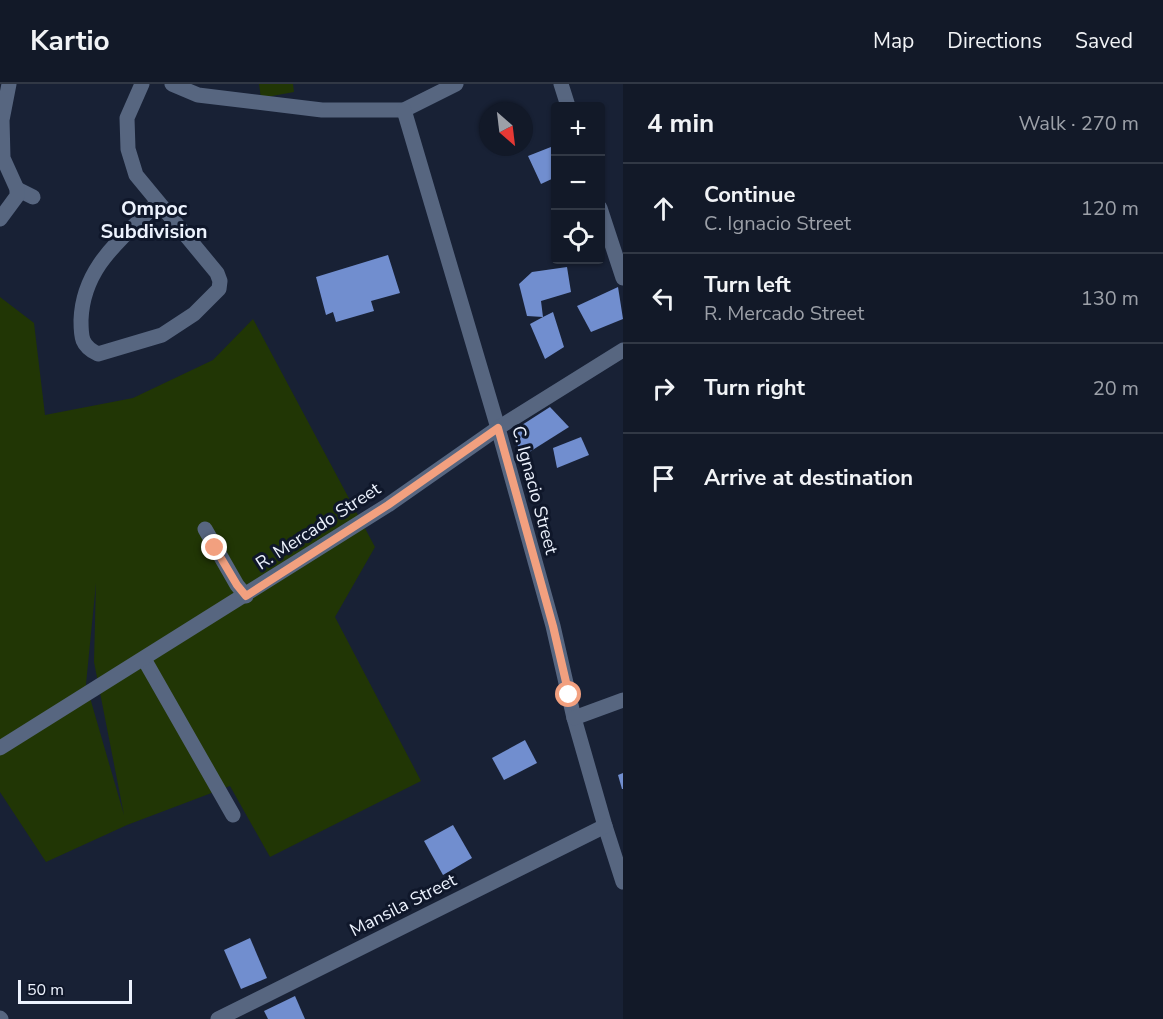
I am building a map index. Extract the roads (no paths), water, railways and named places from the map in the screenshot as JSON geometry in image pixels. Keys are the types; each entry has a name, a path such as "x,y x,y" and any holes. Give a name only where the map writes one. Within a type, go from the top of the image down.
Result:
{"street":[{"path":"0,88 4,84"},
{"path":"0,219 17,196 17,189 3,158 2,120 9,84"},
{"path":"142,84 127,118 128,148 136,175 217,273 220,281 219,289 195,314 162,335 98,354 88,349 81,338 82,303 88,284 99,262 157,203"},
{"path":"172,84 198,95 322,110 404,110 456,84"},
{"path":"561,84 567,102"},
{"name":"C. Ignacio Street","path":"404,110 498,428 553,626 574,718 623,882"},
{"path":"17,189 33,197"},
{"path":"601,210 623,278"},
{"name":"R. Mercado Street","path":"0,748 246,596 388,505 498,428 623,350"},
{"path":"205,529 237,585 246,596"},
{"path":"144,659 233,815"},
{"path":"574,718 623,700"},
{"name":"Mansila Street","path":"218,1019 605,826"}],"district":[{"name":"Ompoc Subdivision","path":"154,220"}]}
